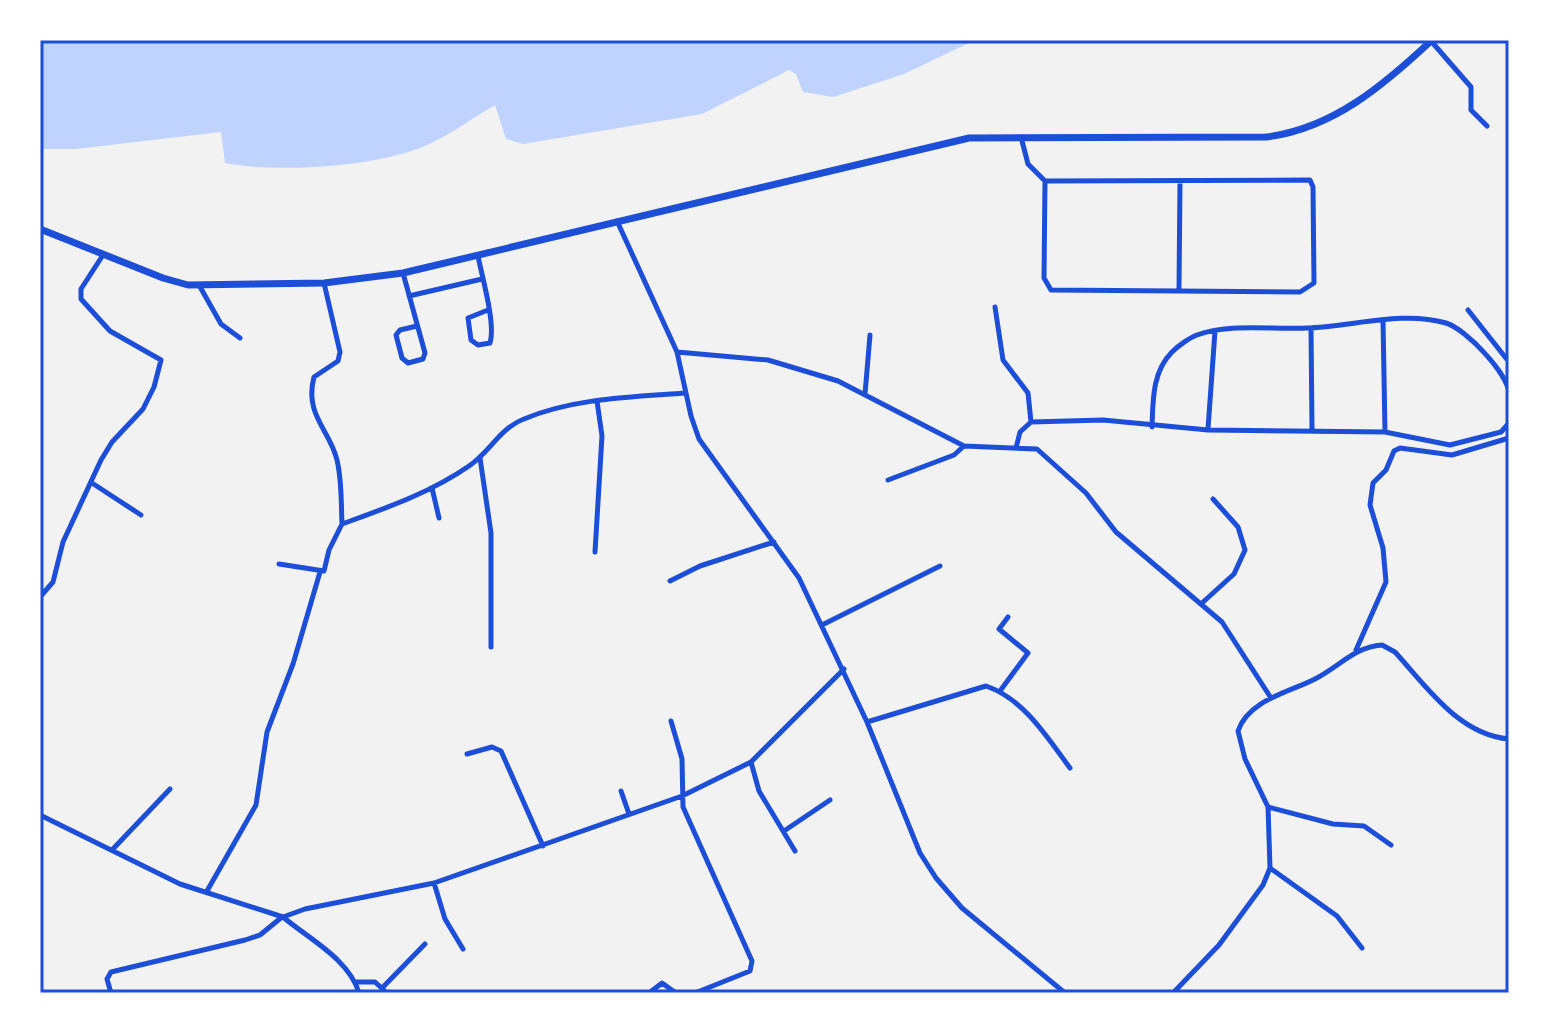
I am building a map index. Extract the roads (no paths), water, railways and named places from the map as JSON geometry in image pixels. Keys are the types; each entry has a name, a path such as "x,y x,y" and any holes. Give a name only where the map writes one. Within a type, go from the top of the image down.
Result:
{"main road":[{"path":"40,229 163,278 199,285 324,283 403,273 969,138 1266,137 1294,133 1332,117 1370,93 1432,41"}],"street":[{"path":"1432,41 1471,87 1471,110 1487,126"},
{"path":"1021,136 1028,164 1045,181 1310,180 1315,276 1309,289 1300,292 1051,290 1044,278 1045,181"},
{"path":"1179,290 1180,181"},
{"path":"617,221 677,352 699,439 799,578 844,669 920,853 936,878 962,908 1065,993"},
{"path":"40,597 50,588 63,542 91,483 112,442 143,409 154,387 161,360 110,331 81,299 81,289 103,255"},
{"path":"478,256 488,310 492,341 478,345 471,340 468,318 488,310"},
{"path":"403,273 417,326 424,356 408,363 402,358 396,335 400,330 417,326"},
{"path":"409,296 482,279"},
{"path":"207,891 256,805 267,732 293,664 320,572 324,571 329,550 342,524 337,460 321,431 311,388 314,377 338,361 340,352 324,283"},
{"path":"199,285 221,324 240,338"},
{"path":"995,307 1003,360 1028,393 1031,422"},
{"path":"1468,310 1492,345 1509,362"},
{"path":"1152,427 1154,389 1162,366 1173,351 1195,335 1215,331 1311,328 1383,320 1450,324 1467,336 1506,378 1509,393"},
{"path":"1383,320 1385,432"},
{"path":"1311,328 1312,429"},
{"path":"1208,430 1215,331"},
{"path":"865,394 870,335"},
{"path":"677,352 768,360 838,381 964,446 1034,447 1096,504 1116,532 1202,603 1233,636 1271,698"},
{"path":"342,524 432,488 480,458 504,430 522,419 597,401 686,393"},
{"path":"595,552 602,436 597,401"},
{"path":"1016,448 1020,432 1031,422 1103,420 1208,430 1385,432 1450,445 1501,432 1509,423"},
{"path":"1356,651 1386,582 1383,548 1370,505 1373,483 1386,470 1394,451 1400,448 1452,455 1509,438"},
{"path":"888,480 954,455 964,446"},
{"path":"480,458 491,533 491,647"},
{"path":"91,483 141,515"},
{"path":"432,488 439,518"},
{"path":"1202,603 1234,574 1245,550 1238,527 1213,499"},
{"path":"670,581 700,566 774,542"},
{"path":"279,564 320,572"},
{"path":"822,625 940,566"},
{"path":"1000,691 1028,653 999,629 1008,617"},
{"path":"1173,993 1219,945 1263,885 1270,868 1268,807 1245,759 1238,731 1247,716 1271,698 1317,679 1356,651 1377,645 1388,647 1456,717 1481,732 1509,739"},
{"path":"111,993 107,979 111,972 245,940 260,935 283,917 305,909 434,883 682,796 751,762 844,669"},
{"path":"867,722 977,687 1000,691 1031,718 1070,768"},
{"path":"671,721 682,759 682,796 698,844 752,961 750,971 695,993"},
{"path":"467,754 492,747 501,751 543,846"},
{"path":"751,762 759,791 795,851"},
{"path":"112,850 170,789"},
{"path":"621,791 629,814"},
{"path":"784,831 830,800"},
{"path":"1268,807 1333,824 1364,826 1391,845"},
{"path":"40,815 180,884 283,917 339,961 356,982 359,993"},
{"path":"1270,868 1337,916 1362,948"},
{"path":"434,883 445,919 463,949"},
{"path":"356,982 375,982 385,990 425,944"},
{"path":"649,993 662,983 676,993"}],"water":[{"path":"40,40 975,40 904,74 833,97 803,92 796,74 789,70 702,114 523,144 506,139 495,105 439,139 400,155 350,164 271,168 225,163 221,132 76,149 42,149"}]}
